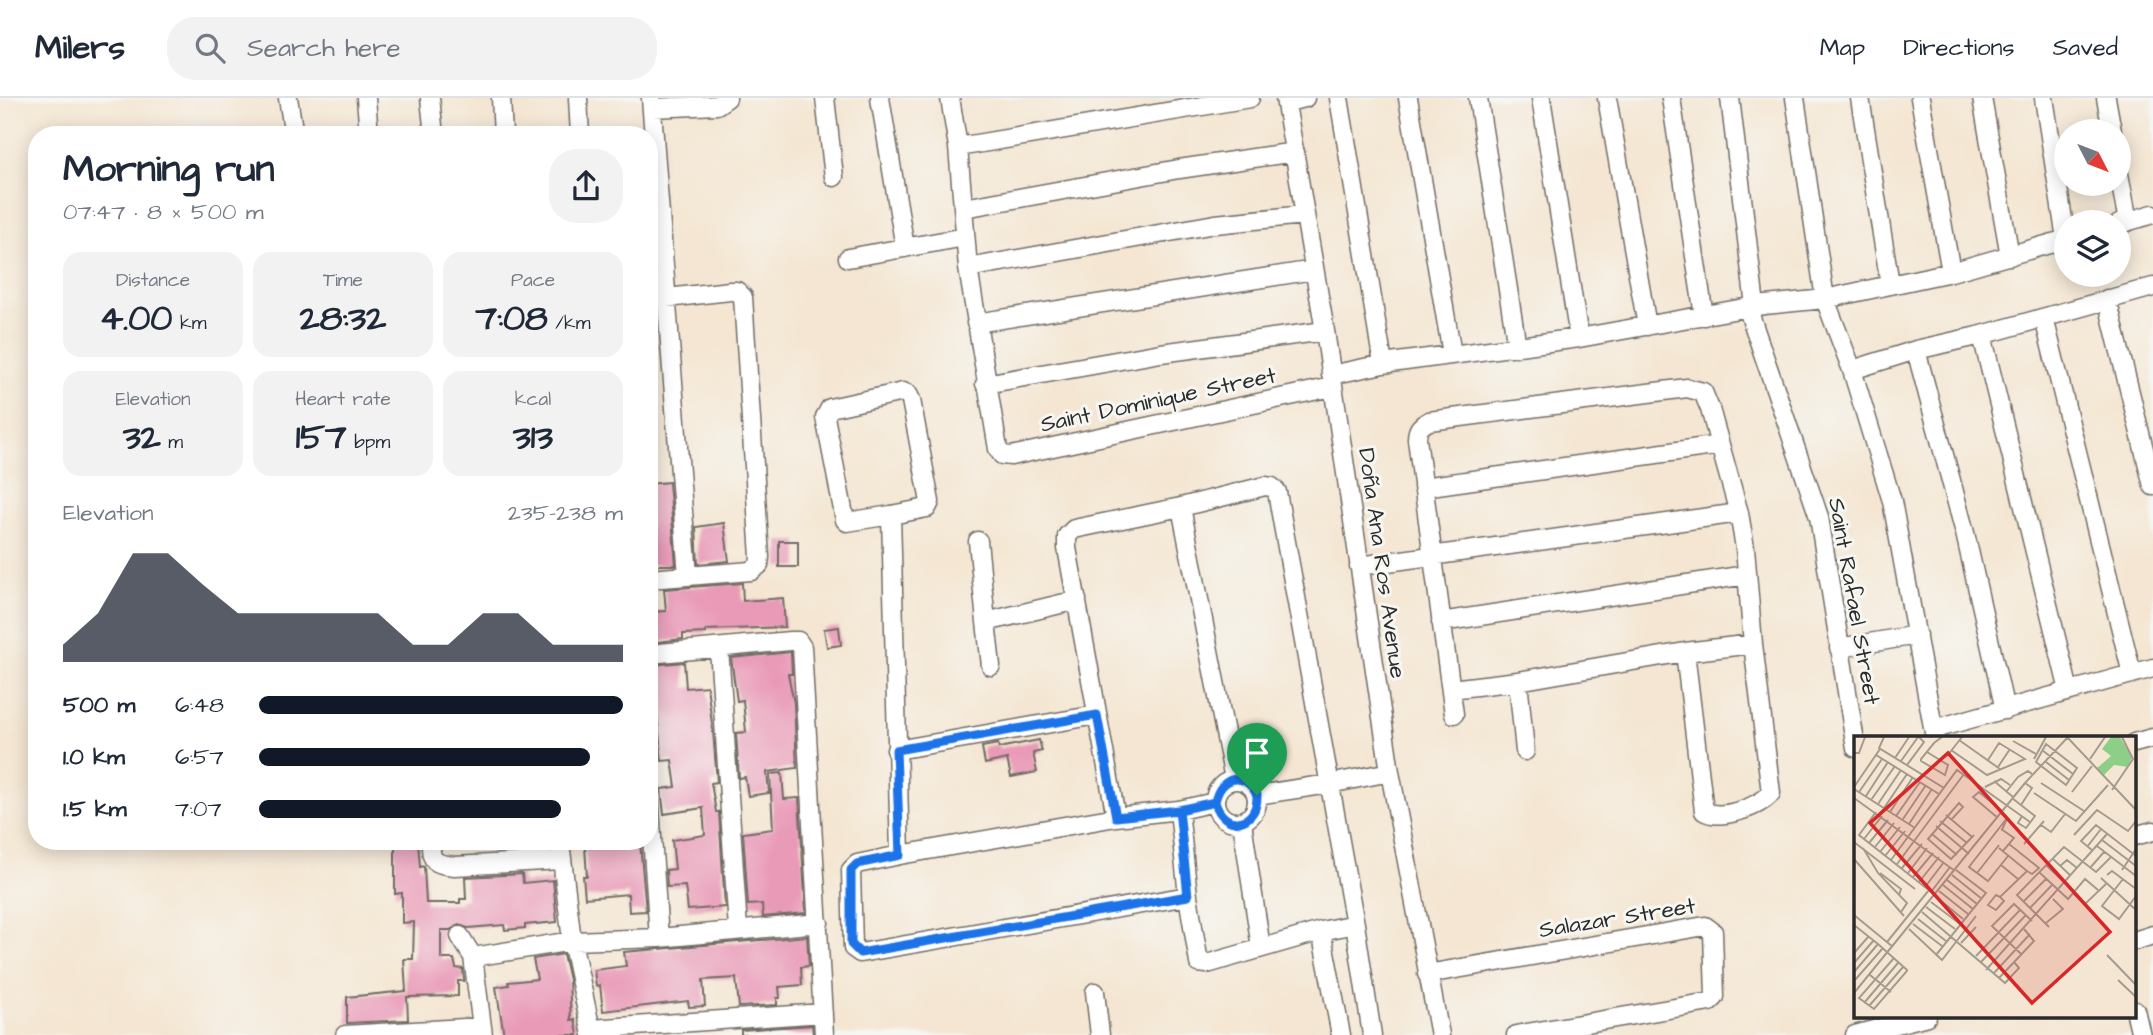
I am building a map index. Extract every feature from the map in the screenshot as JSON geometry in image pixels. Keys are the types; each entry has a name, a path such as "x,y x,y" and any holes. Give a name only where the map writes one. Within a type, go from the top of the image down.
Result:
{"street":[{"path":"288,98 293,126"},
{"path":"366,98 368,126"},
{"path":"430,98 433,126"},
{"path":"500,98 502,126"},
{"path":"578,98 580,126"},
{"path":"652,126 651,103 717,105 727,98"},
{"path":"825,98 834,177"},
{"path":"880,98 905,248"},
{"path":"950,98 958,148 968,268 985,384 1161,353 1325,331"},
{"path":"958,148 1250,98"},
{"path":"1286,100 1305,98"},
{"path":"1339,98 1383,364"},
{"path":"1408,98 1452,354"},
{"path":"1478,98 1517,347"},
{"path":"1541,98 1579,338"},
{"path":"1607,98 1647,326"},
{"path":"1671,98 1704,316"},
{"path":"1730,98 1755,306"},
{"path":"1795,98 1825,299 1852,370 1892,501 1935,733 2068,691 2153,668"},
{"path":"1860,98 1890,284"},
{"path":"1920,98 1951,272"},
{"path":"1982,98 2010,256"},
{"path":"2044,98 2061,210"},
{"path":"2106,98 2110,119"},
{"name":"Doña Ana Ros Avenue","path":"1286,100 1325,331 1390,772 1440,1035"},
{"path":"964,208 1295,152"},
{"path":"968,268 1215,224 1304,215"},
{"path":"2131,222 2152,220"},
{"path":"848,258 965,237"},
{"name":"Saint Dominique Street","path":"985,384 998,449 1002,455 1011,456 1332,381 1383,364 1579,338 1755,306 1825,299 1951,272 2054,243"},
{"path":"976,323 1314,270"},
{"path":"1852,370 1916,350 1982,335 2153,287"},
{"path":"658,300 737,291 743,297 759,565 751,571 658,578"},
{"path":"2107,299 2153,486"},
{"name":"Saint Rafael Street","path":"1755,306 1750,314 1819,517 1854,736"},
{"path":"658,309 688,576"},
{"path":"2044,318 2132,674"},
{"path":"1982,335 2068,691"},
{"path":"1916,350 1965,533 2005,710"},
{"path":"1454,714 1417,432 1429,421 1687,387 1703,393 1710,409 1739,513 1745,548 1753,644 1771,793 1758,805 1719,815 1704,811 1685,652"},
{"path":"903,393 911,400 930,502 927,508 891,515 850,522 845,520 825,417 830,408 903,393"},
{"path":"1423,487 1720,445"},
{"path":"1116,817 1067,536 1074,529 1181,508 1265,486 1276,489 1373,1035"},
{"path":"1181,508 1234,779"},
{"path":"1359,566 1739,513"},
{"path":"891,515 900,855"},
{"path":"978,541 991,666"},
{"path":"1441,622 1746,575"},
{"path":"986,622 1077,600"},
{"path":"1839,648 1917,635"},
{"path":"658,653 790,641 798,641 803,647 824,1035"},
{"path":"1451,689 1518,681 1685,652 1753,644"},
{"path":"719,648 738,929"},
{"path":"1518,681 1525,751"},
{"path":"896,750 1097,715"},
{"path":"2136,742 2153,738"},
{"path":"1257,795 1329,785 1390,772"},
{"path":"1234,779 1244,780 1253,786 1257,795 1258,806 1252,816 1242,822 1232,822 1217,811 1217,791 1224,783 1234,779"},
{"path":"1188,896 857,953 851,944 851,870 857,864 1116,817 1179,810 1215,802"},
{"path":"1179,810 1188,896 1199,963 1207,964 1321,931 1355,924"},
{"path":"1242,822 1261,948"},
{"path":"2136,835 2153,831"},
{"path":"431,850 435,862 455,866 560,851 572,941 592,1032 823,1013"},
{"path":"653,850 659,938"},
{"path":"473,957 572,941 659,938 819,923"},
{"name":"Salazar Street","path":"1427,974 1705,926 1713,932 1715,998 1710,1002 1516,1035"},
{"path":"1321,931 1341,1035"},
{"path":"2136,940 2153,935"},
{"path":"345,1035 483,1031 473,957 460,936"},
{"path":"1095,992 1100,1035"},
{"path":"2136,1017 2141,1035"},
{"path":"1855,1035 1916,1018"}],"building":[{"path":"669,482 676,565 658,565 658,483"},
{"path":"724,523 729,561 698,564 696,527"},
{"path":"779,541 798,541 798,567 779,567"},
{"path":"742,583 743,601 783,598 785,627 706,630 706,633 683,634 683,639 658,642 658,611 666,611 664,589"},
{"path":"839,627 841,645 827,647 824,629"},
{"path":"791,652 792,674 788,674 794,703 797,768 767,772 769,793 748,796 745,777 739,778 736,733 746,732 743,700 737,701 731,658"},
{"path":"684,662 686,688 707,686 717,782 711,783 716,812 719,812 725,907 688,910 685,886 667,887 666,870 675,869 672,840 705,835 703,808 664,814 661,789 676,787 672,760 662,761 658,723 658,664"},
{"path":"1039,740 1042,751 1033,753 1037,772 1011,777 1007,759 985,764 982,747 998,744 999,748"},
{"path":"782,773 784,799 799,798 806,913 763,917 762,904 748,905 743,833 773,829 770,774"},
{"path":"395,850 419,850 420,867 424,866 426,903 460,903 460,899 466,899 465,877 522,874 523,883 553,880 557,922 505,930 504,925 468,928 459,925 450,930 441,930 441,959 454,959 456,968 463,969 464,981 458,981 458,996 407,997 408,1020 347,1023 347,997 406,991 404,959 413,959 414,922 402,923 402,893 395,894"},
{"path":"585,850 641,850 646,911 629,912 628,894 585,898 583,876 587,876"},
{"path":"807,936 809,966 801,967 802,985 779,987 780,998 777,998 777,1005 739,1007 736,978 703,980 705,1006 689,1007 688,1001 603,1011 600,985 596,986 594,970 626,966 624,952"},
{"path":"563,954 569,980 571,1020 575,1019 578,1035 504,1035 496,987 509,985 508,982 537,979 533,959"},
{"path":"812,1025 813,1035 741,1035 741,1030"}],"route":[{"path":"1257,795 1253,786 1244,780 1234,779 1224,783 1217,791 1215,802 1179,810 1116,817 1097,715 896,750 900,855 857,864 851,870 851,944 857,953 860,953 1188,896 1179,810 1215,802 1217,811 1224,818 1232,822 1242,822 1252,816 1258,806 1257,795"}]}
